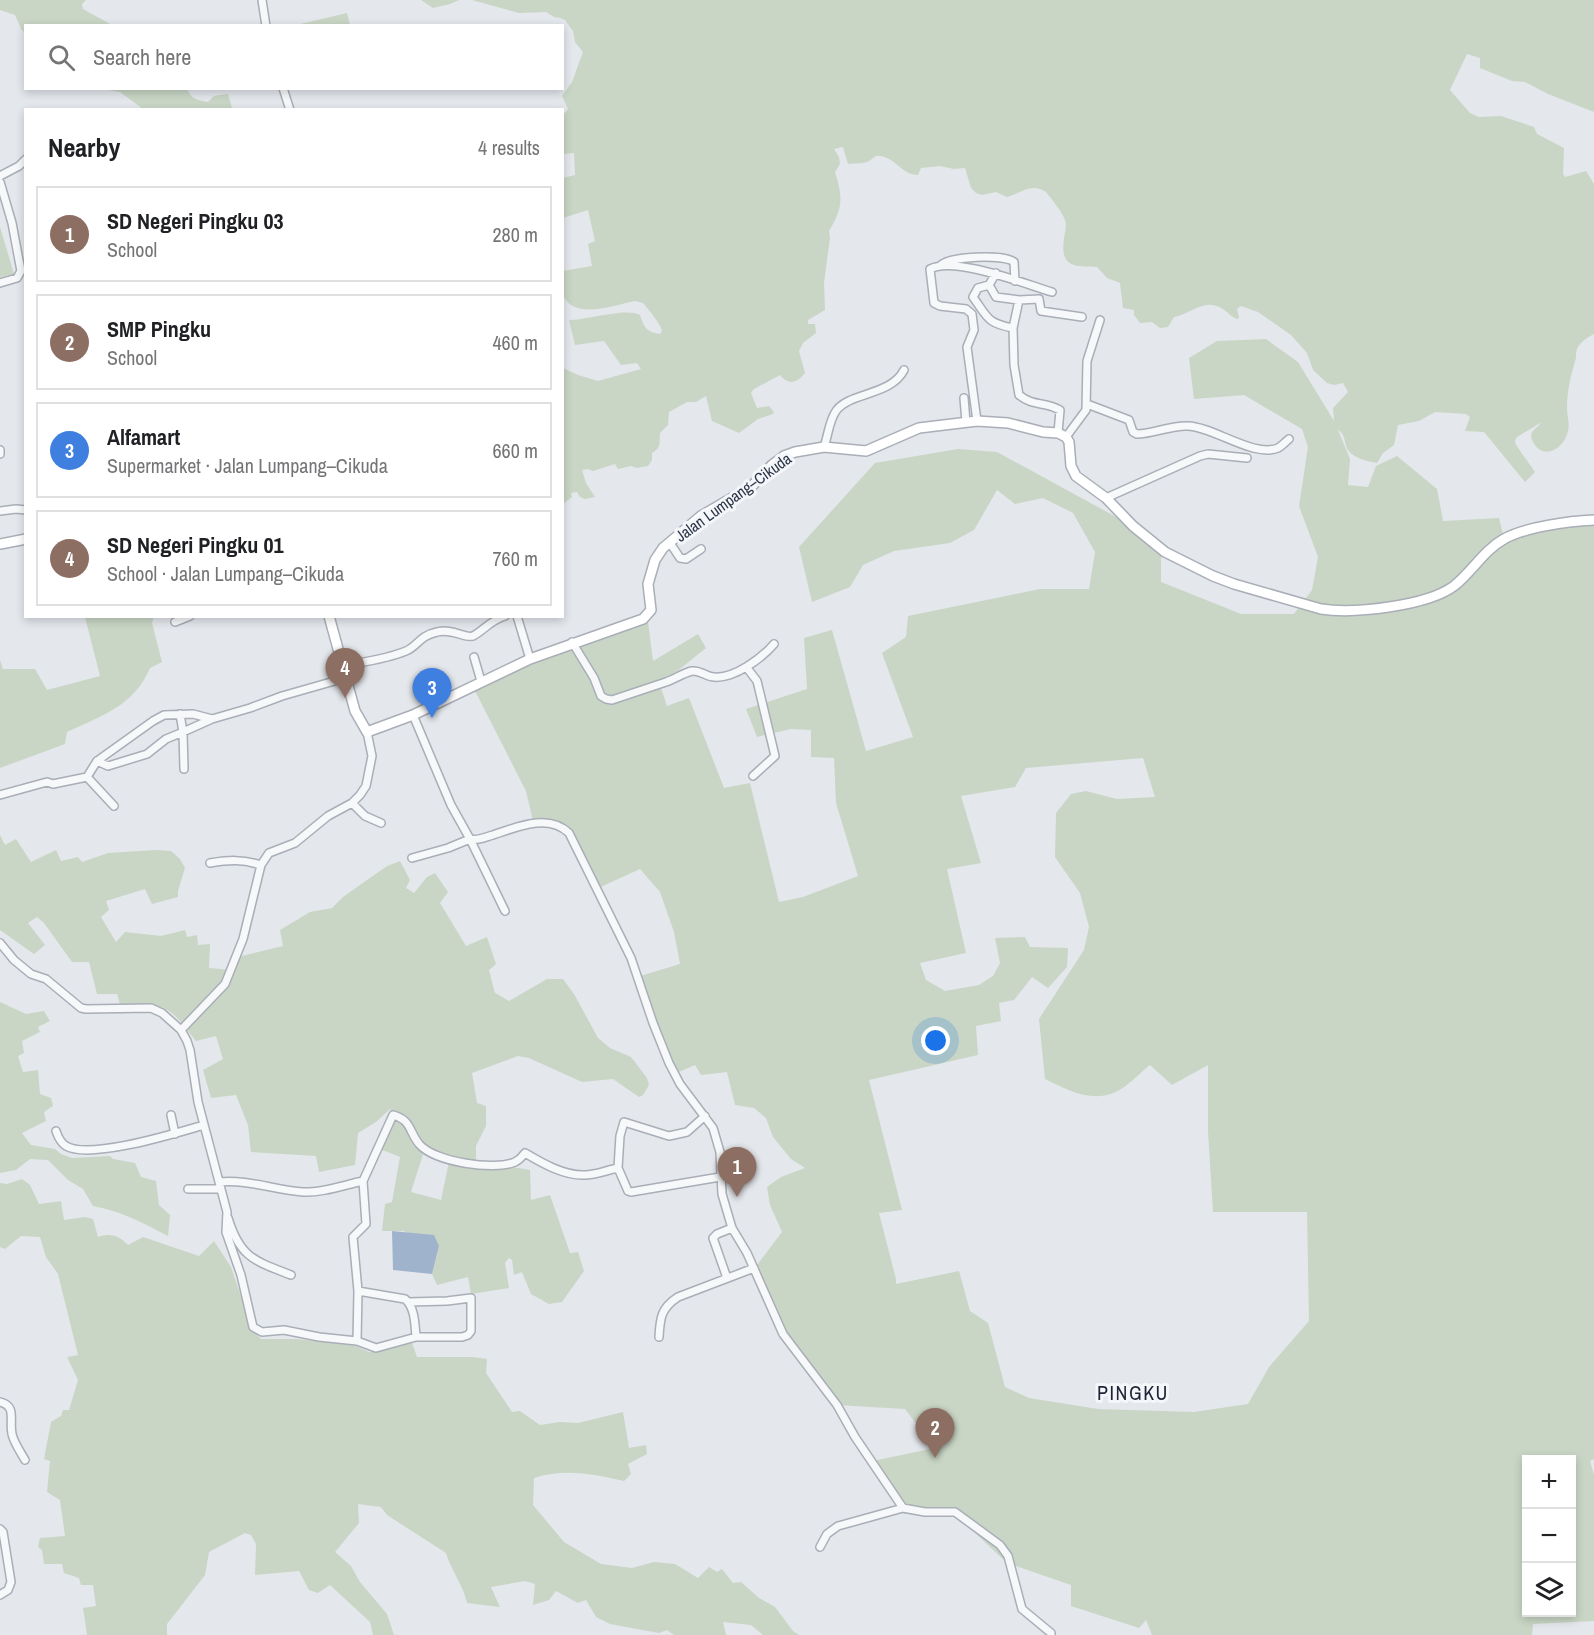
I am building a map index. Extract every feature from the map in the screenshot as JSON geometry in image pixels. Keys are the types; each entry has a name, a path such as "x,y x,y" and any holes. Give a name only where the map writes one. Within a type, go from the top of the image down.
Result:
{"street":[{"path":"262,0 266,24"},
{"path":"284,90 289,108"},
{"path":"0,176 24,161"},
{"path":"0,182 12,223 21,271 17,278 0,284"},
{"path":"940,266 948,261 973,258 1007,258 1014,262 1015,281"},
{"path":"977,421 968,347 974,330 972,314 966,309 940,306 934,303 929,272 932,267 940,266 996,273 1052,292"},
{"path":"996,273 989,285 978,288 973,297 990,321 996,325 1013,328"},
{"path":"989,285 996,297 1019,300 1040,299 1041,310 1082,317"},
{"path":"1019,300 1013,328 1014,364 1019,395 1028,402 1060,410 1062,435 1069,442 1071,466 1076,476 1106,498 1133,526 1165,552 1234,584 1334,611 1421,601 1439,595 1462,579 1494,546 1512,535 1576,521 1594,520"},
{"path":"1062,435 1086,410 1087,361 1100,320"},
{"path":"824,447 832,419 841,405 896,382 904,370"},
{"path":"964,398 966,422"},
{"path":"1087,404 1129,420 1133,432 1137,434 1188,426 1218,434 1247,446 1269,449 1280,447 1289,439"},
{"name":"Jalan Lumpang–Cikuda","path":"368,732 413,715 530,659 572,642 643,619 651,610 648,584 663,548 701,516 751,486 784,456 824,447 866,451 919,428 977,421 1008,423 1062,435"},
{"path":"1106,498 1160,476 1200,456 1208,454 1247,458"},
{"path":"0,511 24,510"},
{"path":"0,544 24,539"},
{"path":"670,543 680,558 686,559 701,549"},
{"path":"175,622 185,618"},
{"path":"181,1030 225,984 243,939 261,864 270,853 295,843 328,816 352,803 366,786 372,747 345,678 330,618"},
{"path":"342,666 409,650 428,634 451,630 469,637 500,618"},
{"path":"518,618 530,659"},
{"path":"572,642 594,678 601,696 612,700 689,672 702,672 717,678 747,668 764,656 774,644"},
{"path":"474,657 481,681"},
{"path":"747,668 757,681 775,756 753,776"},
{"path":"97,761 108,766 132,760 147,754 166,740 212,719 345,678"},
{"path":"0,795 47,782 53,784 87,777 97,761 164,715 180,714 212,719"},
{"path":"180,714 184,769"},
{"path":"413,715 451,805 505,911"},
{"path":"87,777 114,806"},
{"path":"352,803 364,816 381,823"},
{"path":"412,858 470,839 477,840 515,827 546,822 561,826 569,833 632,958 669,1064 680,1084 705,1116 716,1135 720,1152 722,1194 732,1228 754,1268 783,1334 837,1405 855,1437 903,1508"},
{"path":"210,864 245,860 261,864"},
{"path":"0,943 14,960 31,974 46,980 81,1008 86,1010 152,1008 162,1013 181,1030 190,1050 204,1125 233,1235 245,1252 255,1260 291,1275"},
{"path":"171,1115 175,1134"},
{"path":"357,1341 358,1291 353,1237 366,1224 363,1181 393,1115 407,1122 420,1146 447,1160 472,1165 508,1164 517,1161 525,1153 541,1162 576,1175 586,1176 618,1168"},
{"path":"705,1116 687,1132 669,1136 624,1122 620,1136 618,1168 628,1191 632,1192 720,1177"},
{"path":"56,1131 67,1147 83,1150 146,1141 204,1125"},
{"path":"188,1189 220,1186 239,1181 257,1186 307,1192 363,1181"},
{"path":"226,1212 226,1232 256,1330 269,1333 284,1330 357,1341 376,1348 416,1338 462,1337 471,1331 471,1298 409,1302 405,1299 358,1291"},
{"path":"727,1278 713,1238 732,1228"},
{"path":"659,1337 660,1317 668,1304 678,1297 754,1268"},
{"path":"409,1302 414,1316 416,1338"},
{"path":"0,1402 10,1407 12,1432 25,1460"},
{"path":"819,1547 827,1534 838,1526 903,1508 925,1512 955,1512 1000,1545 1008,1556 1022,1610 1054,1634"},
{"path":"0,1529 3,1532 11,1582 8,1590 0,1595"}],"green space":[{"path":"0,0 86,0 82,4 83,9 110,24 24,24 24,32 15,15 0,10"},
{"path":"421,0 459,0 433,8"},
{"path":"472,0 1594,0 1594,112 1548,94 1525,82 1512,81 1480,68 1480,58 1467,54 1450,90 1470,113 1479,117 1501,116 1534,127 1537,134 1564,148 1563,174 1565,177 1586,171 1594,184 1594,334 1578,346 1568,395 1569,428 1565,438 1556,449 1545,452 1539,450 1531,437 1532,432 1542,422 1517,437 1516,445 1535,472 1525,482 1484,432 1465,431 1470,417 1466,414 1435,412 1419,421 1398,425 1394,445 1383,453 1377,463 1352,454 1347,448 1343,434 1338,430 1350,459 1348,485 1368,487 1376,466 1397,456 1437,489 1443,521 1499,518 1504,539 1541,528 1594,523 1594,1459 1590,1461 1594,1475 1594,1621 1533,1624 1532,1635 1152,1635 1146,1620 1139,1628 1071,1606 1071,1585 1007,1563 956,1515 904,1514 868,1462 935,1448 905,1409 837,1405 778,1326 757,1265 782,1232 770,1205 767,1187 781,1177 805,1168 791,1159 773,1137 766,1118 754,1108 735,1105 727,1072 701,1075 695,1065 674,1074 637,977 680,964 674,932 660,892 640,869 594,890 573,837 559,825 534,825 526,791 474,689 572,645 648,622 653,661 698,634 706,648 660,685 667,706 689,698 724,788 750,783 779,902 803,897 858,876 836,803 834,758 811,757 811,730 791,729 757,737 746,709 807,689 804,638 832,630 866,751 913,737 882,653 906,637 908,616 1040,589 1089,589 1095,552 1073,513 1043,498 1015,504 997,490 974,530 950,543 894,551 863,565 850,587 812,602 799,547 875,463 958,449 997,452 1118,518 1161,545 1161,582 1241,614 1294,614 1312,590 1318,557 1299,506 1308,447 1302,429 1244,395 1194,399 1189,358 1217,341 1266,339 1298,362 1334,421 1333,408 1348,392 1343,383 1334,385 1327,383 1313,370 1307,353 1291,335 1258,312 1241,306 1237,309 1239,318 1237,319 1221,308 1208,305 1174,317 1168,327 1160,328 1152,322 1140,323 1134,315 1134,310 1123,308 1120,283 1107,278 1097,267 1075,265 1067,260 1063,248 1065,220 1046,192 1041,189 1026,189 1007,197 996,192 982,195 971,188 965,168 954,169 940,166 921,168 918,175 903,170 886,157 878,156 867,162 848,164 843,147 834,149 840,164 835,172 840,203 837,216 829,231 824,283 825,310 808,320 808,324 815,324 816,333 803,343 799,351 805,373 793,382 787,381 780,375 754,389 751,393 757,408 769,406 773,414 758,419 739,433 712,421 706,396 696,402 687,402 669,412 668,425 660,433 659,447 652,453 652,460 648,466 618,469 615,464 593,471 582,470 586,483 595,497 585,499 577,492 571,493 572,497 564,503 564,368 598,381 641,369 637,363 621,365 604,341 575,345 569,320 626,312 640,315 644,326 649,330 660,334 662,331 657,320 643,303 635,301 606,308 585,309 568,303 564,297 564,271 592,266 588,244 595,241 588,210 564,218 564,178 575,175 574,153 564,154 564,114 568,109 562,96 572,82 583,52 575,42 573,31 565,20 546,12 519,13","holes":["1143,758 1155,797 1117,799 1086,791 1071,794 1056,813 1055,857 1080,893 1089,927 1084,950 1039,1019 1045,1079 1073,1092 1102,1096 1121,1089 1150,1065 1172,1085 1208,1065 1208,1131 1213,1212 1307,1212 1309,1321 1269,1367 1248,1404 1194,1412 1098,1409 1029,1398 1005,1387 988,1323 970,1311 959,1271 896,1284 879,1213 902,1210 869,1080 978,1055 976,1026 1001,1021 999,1003 1014,1000 1032,977 1048,988 1067,967 1068,948 1030,947 1025,937 995,938 1000,963 993,976 979,985 945,991 926,980 920,963 966,953 947,869 981,863 961,796 1015,787 1026,768"]},
{"path":"347,13 350,24 300,24"},
{"path":"108,90 188,90 200,101 208,102 214,96 228,94 232,108 142,108 120,92"},
{"path":"0,227 14,274 0,277"},
{"path":"85,618 153,618 152,623 162,662 150,668 135,692 126,701 104,715 67,732 65,744 0,768 0,660 3,669 35,669 47,690 100,676"},
{"path":"0,835 5,845 16,839 31,862 56,850 61,861 78,857 82,862 108,853 171,851 180,859 185,868 178,897 152,904 145,889 106,901 109,910 101,917 116,942 125,932 161,936 185,930 187,937 197,935 198,945 210,944 209,968 232,970 238,957 283,946 280,930 310,912 332,908 343,897 387,866 400,861 410,880 406,888 414,893 427,877 435,873 448,892 440,903 466,946 487,937 496,964 489,970 495,993 509,1001 547,979 563,979 574,994 598,1038 610,1048 631,1057 647,1078 649,1085 639,1097 613,1079 582,1082 529,1058 518,1056 472,1073 477,1103 486,1106 486,1126 476,1146 476,1161 530,1170 531,1200 550,1195 570,1253 578,1252 584,1271 562,1302 549,1304 531,1294 522,1272 514,1275 512,1260 509,1258 505,1263 509,1288 471,1294 468,1277 437,1285 432,1274 439,1246 403,1231 382,1231 385,1204 392,1202 400,1157 380,1149 393,1114 390,1109 376,1122 358,1133 355,1165 319,1172 316,1156 251,1152 248,1125 236,1095 211,1098 203,1070 223,1059 216,1036 196,1041 178,1019 165,1009 148,1005 120,1004 117,994 97,994 89,962 72,962 44,923 37,917 28,923 45,945 34,954 0,930","holes":["426,1145 450,1157 441,1200 411,1192"]},
{"path":"0,1002 26,1014 44,1011 50,1021 38,1027 40,1032 22,1041 24,1053 18,1056 23,1072 38,1070 40,1094 51,1098 53,1106 44,1112 46,1121 22,1133 31,1145 55,1149 72,1158 110,1156 113,1159 135,1163 141,1177 156,1181 159,1205 170,1215 168,1236 122,1214 93,1206 83,1189 68,1180 48,1160 30,1159 16,1170 0,1173"},
{"path":"22,1179 30,1185 39,1204 61,1201 64,1220 85,1217 93,1219 98,1237 114,1236 128,1245 143,1237 199,1256 214,1241 231,1267 251,1326 261,1339 296,1339 353,1345 369,1352 378,1352 412,1343 417,1357 487,1359 486,1373 512,1412 520,1411 540,1425 560,1422 578,1423 623,1412 629,1448 646,1445 647,1454 628,1464 631,1474 624,1481 590,1474 568,1473 534,1478 533,1505 564,1542 601,1564 632,1568 654,1562 675,1564 698,1578 709,1567 717,1572 722,1569 733,1583 741,1582 759,1598 775,1607 793,1631 799,1635 763,1635 751,1625 723,1622 726,1635 674,1635 667,1630 659,1633 610,1624 596,1617 586,1600 578,1603 556,1591 549,1600 533,1605 535,1584 525,1581 491,1587 500,1607 467,1603 446,1553 387,1515 381,1507 358,1504 359,1523 335,1552 351,1566 360,1582 387,1614 394,1635 373,1635 370,1622 330,1585 318,1593 309,1590 299,1571 255,1575 256,1544 251,1535 245,1533 209,1552 205,1575 167,1624 167,1635 87,1635 83,1608 96,1606 93,1585 81,1585 79,1578 64,1573 62,1564 44,1564 42,1550 38,1547 40,1538 65,1536 60,1500 47,1492 50,1461 44,1459 51,1422 61,1416 63,1410 69,1410 78,1380 67,1357 78,1355 58,1274 46,1257 40,1237 21,1236 5,1249 0,1247 0,1183 7,1184"}],"water":[{"path":"392,1231 434,1235 439,1246 432,1274 393,1270"}],"place":[{"name":"SD Negeri Pingku 01","path":"345,698"},
{"name":"Alfamart","path":"432,718"},
{"name":"SD Negeri Pingku 03","path":"737,1197"},
{"name":"SMP Pingku","path":"935,1458"}],"district":[{"name":"PINGKU","path":"1133,1392"}]}
